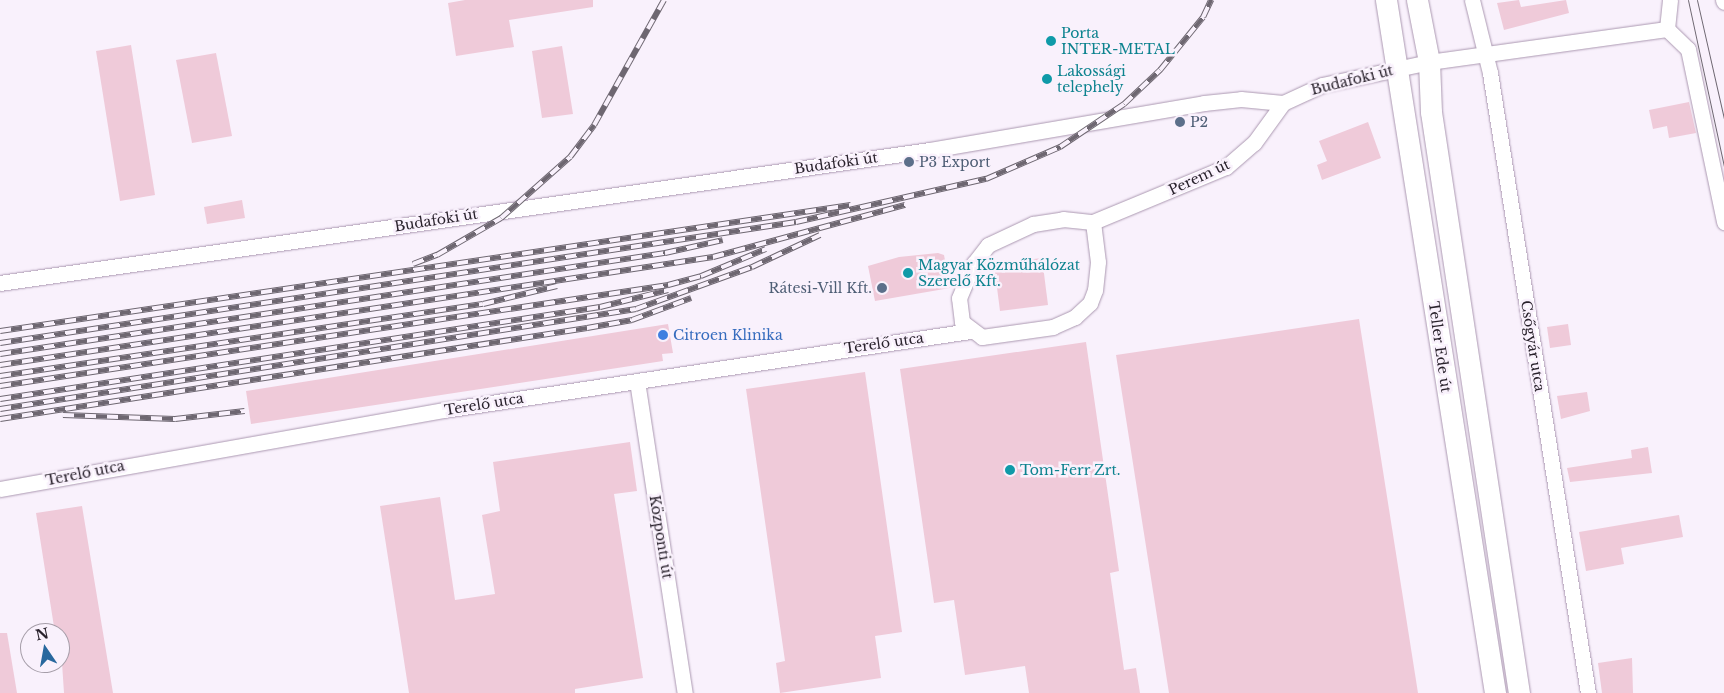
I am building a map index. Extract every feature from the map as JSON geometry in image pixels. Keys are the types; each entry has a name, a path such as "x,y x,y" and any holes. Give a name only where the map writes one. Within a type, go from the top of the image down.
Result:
{"main road":[{"name":"Teller Ede út","path":"1386,0 1495,693"},
{"name":"Teller Ede út","path":"1417,0 1429,62 1431,112 1519,693"}],"street":[{"name":"Csőgyár utca","path":"1472,0 1487,54 1588,693"},
{"path":"1670,0 1667,29 1688,49 1724,222"},
{"name":"Budafoki út","path":"0,283 920,151 1204,103 1241,99 1283,103 1322,84 1429,62 1667,29"},
{"name":"Perem út","path":"970,331 960,314 959,298 974,263 988,245 1033,224 1063,219 1093,222 1226,167 1254,143 1283,103"},
{"path":"970,331 982,337 1014,333 1052,327 1075,317 1090,302 1094,290 1098,262 1093,222"},
{"name":"Terelő utca","path":"0,489 335,428 970,331"},
{"name":"Központi út","path":"637,381 685,693"}],"building":[{"path":"465,0 593,0 593,7 509,20 514,47 456,56 448,3"},
{"path":"1519,0 1521,7 1566,0 1569,13 1504,30 1497,3"},
{"path":"131,45 155,195 120,201 96,51"},
{"path":"562,46 573,114 542,118 532,51"},
{"path":"216,53 232,136 192,143 176,60"},
{"path":"1689,102 1696,133 1669,138 1667,126 1653,129 1649,110"},
{"path":"1368,122 1381,158 1322,180 1317,165 1327,161 1319,141"},
{"path":"242,200 245,218 207,224 204,207"},
{"name":"Magyar Közműhálózat Szerelő Kft.","path":"938,253 944,255 950,288 875,301 868,266 899,257"},
{"path":"1042,258 1048,305 1000,311 994,264"},
{"path":"1359,319 1418,693 1169,693 1116,355"},
{"path":"668,324 673,353 662,354 663,361 251,424 246,391"},
{"path":"1568,324 1571,345 1550,348 1547,327"},
{"name":"Tom-Ferr Zrt.","path":"1086,342 1119,571 1110,573 1124,670 1136,668 1140,693 1029,693 1025,666 965,675 954,600 934,603 900,369"},
{"path":"865,372 902,632 875,636 881,678 780,693 776,663 785,661 746,389"},
{"path":"1587,392 1590,411 1561,419 1557,396"},
{"path":"630,442 637,491 614,494 643,678 575,689 575,693 409,693 380,506 440,497 455,600 495,594 482,515 500,511 493,462"},
{"path":"1648,447 1652,473 1570,482 1567,468 1632,458 1631,450"},
{"path":"82,506 113,693 64,693 63,673 70,673 70,623 53,623 36,513"},
{"path":"1679,515 1683,537 1621,548 1624,564 1586,571 1579,532"},
{"path":"0,633 7,633 17,693 0,693"},
{"path":"1632,658 1633,693 1602,693 1598,663"}],"tram line":[{"path":"1688,0 1724,166"},
{"path":"1697,0 1724,119"}],"railway":[{"path":"413,264 437,255 501,218 570,157 594,125 664,0"},
{"path":"0,343 796,222 986,179 1060,147 1124,104 1160,70 1203,17 1211,0"},
{"path":"0,331 851,205"},
{"path":"0,365 713,257 905,205"},
{"path":"0,409 636,309 752,267 820,235"},
{"path":"0,354 665,253 723,240"},
{"path":"0,386 668,285 701,276 766,249"},
{"path":"0,376 483,304 557,286"},
{"path":"0,399 600,307 668,290"},
{"path":"0,419 587,328 632,320 691,298"},
{"path":"63,415 175,419 245,411"}],"place":[{"name":"Porta INTER-METAL","path":"1051,41"},
{"name":"Lakossági telephely","path":"1047,79"},
{"name":"P2","path":"1180,122"},
{"name":"P3 Export","path":"909,162"},
{"name":"Magyar Közműhálózat Szerelő Kft.","path":"908,273"},
{"name":"Rátesi-Vill Kft.","path":"882,288"},
{"name":"Citroen Klinika","path":"663,335"},
{"name":"Tom-Ferr Zrt.","path":"1010,470"}]}
